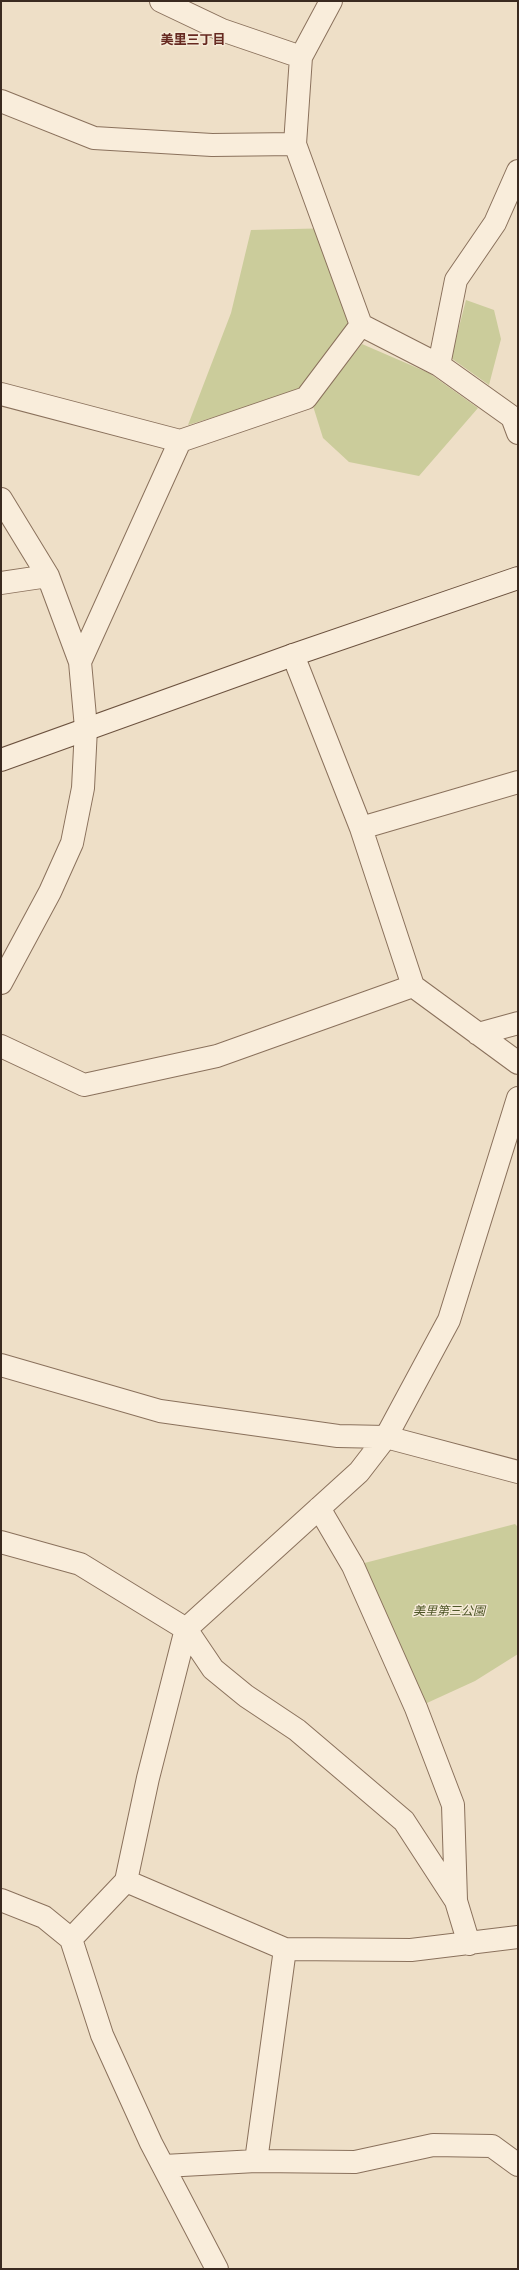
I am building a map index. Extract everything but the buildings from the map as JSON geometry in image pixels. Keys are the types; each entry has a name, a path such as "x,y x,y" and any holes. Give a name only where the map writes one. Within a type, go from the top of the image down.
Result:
{"street":[{"path":"161,1 222,30 301,57"},
{"path":"331,1 301,57 295,144 362,325 439,365 512,417 518,433"},
{"path":"1,101 94,138 212,145 295,144"},
{"path":"439,365 456,280 495,223 518,171"},
{"path":"1,394 180,441 306,398 362,325"},
{"path":"80,662 180,441"},
{"path":"1,499 48,576 80,662 86,728 83,788 72,843 50,892 1,983"},
{"path":"1,582 48,576"},
{"path":"1,760 86,728 293,655 518,578"},
{"path":"293,655 361,828 413,986 518,1063"},
{"path":"361,828 518,782"},
{"path":"1,1046 84,1085 217,1056 413,986"},
{"path":"478,1034 518,1023"},
{"path":"71,1939 126,1881 148,1778 186,1629 359,1472 386,1437 449,1320 518,1098"},
{"path":"1,1365 160,1411 338,1436 386,1437 518,1472"},
{"path":"319,1508 353,1566 416,1708 453,1805 456,1901 469,1944"},
{"path":"1,1542 80,1564 186,1629 213,1669 246,1696 298,1730 404,1821 456,1901"},
{"path":"126,1881 285,1949 411,1950 518,1937"},
{"path":"1,1900 44,1917 71,1939 102,2035 164,2166 216,2269"},
{"path":"256,2161 285,1949"},
{"path":"164,2166 256,2161 355,2162 433,2145 492,2146 518,2166"}],"green space":[{"path":"336,228 351,322 299,391 188,425 231,313 251,230"},
{"path":"466,300 494,310 501,339 489,385 451,358"},
{"path":"362,344 429,373 478,408 419,476 349,462 323,438 313,406"},
{"name":"美里第三公園","path":"515,1524 518,1527 518,1654 475,1681 416,1708 353,1566"}],"district":[{"name":"美里三丁目","path":"193,40"}]}
